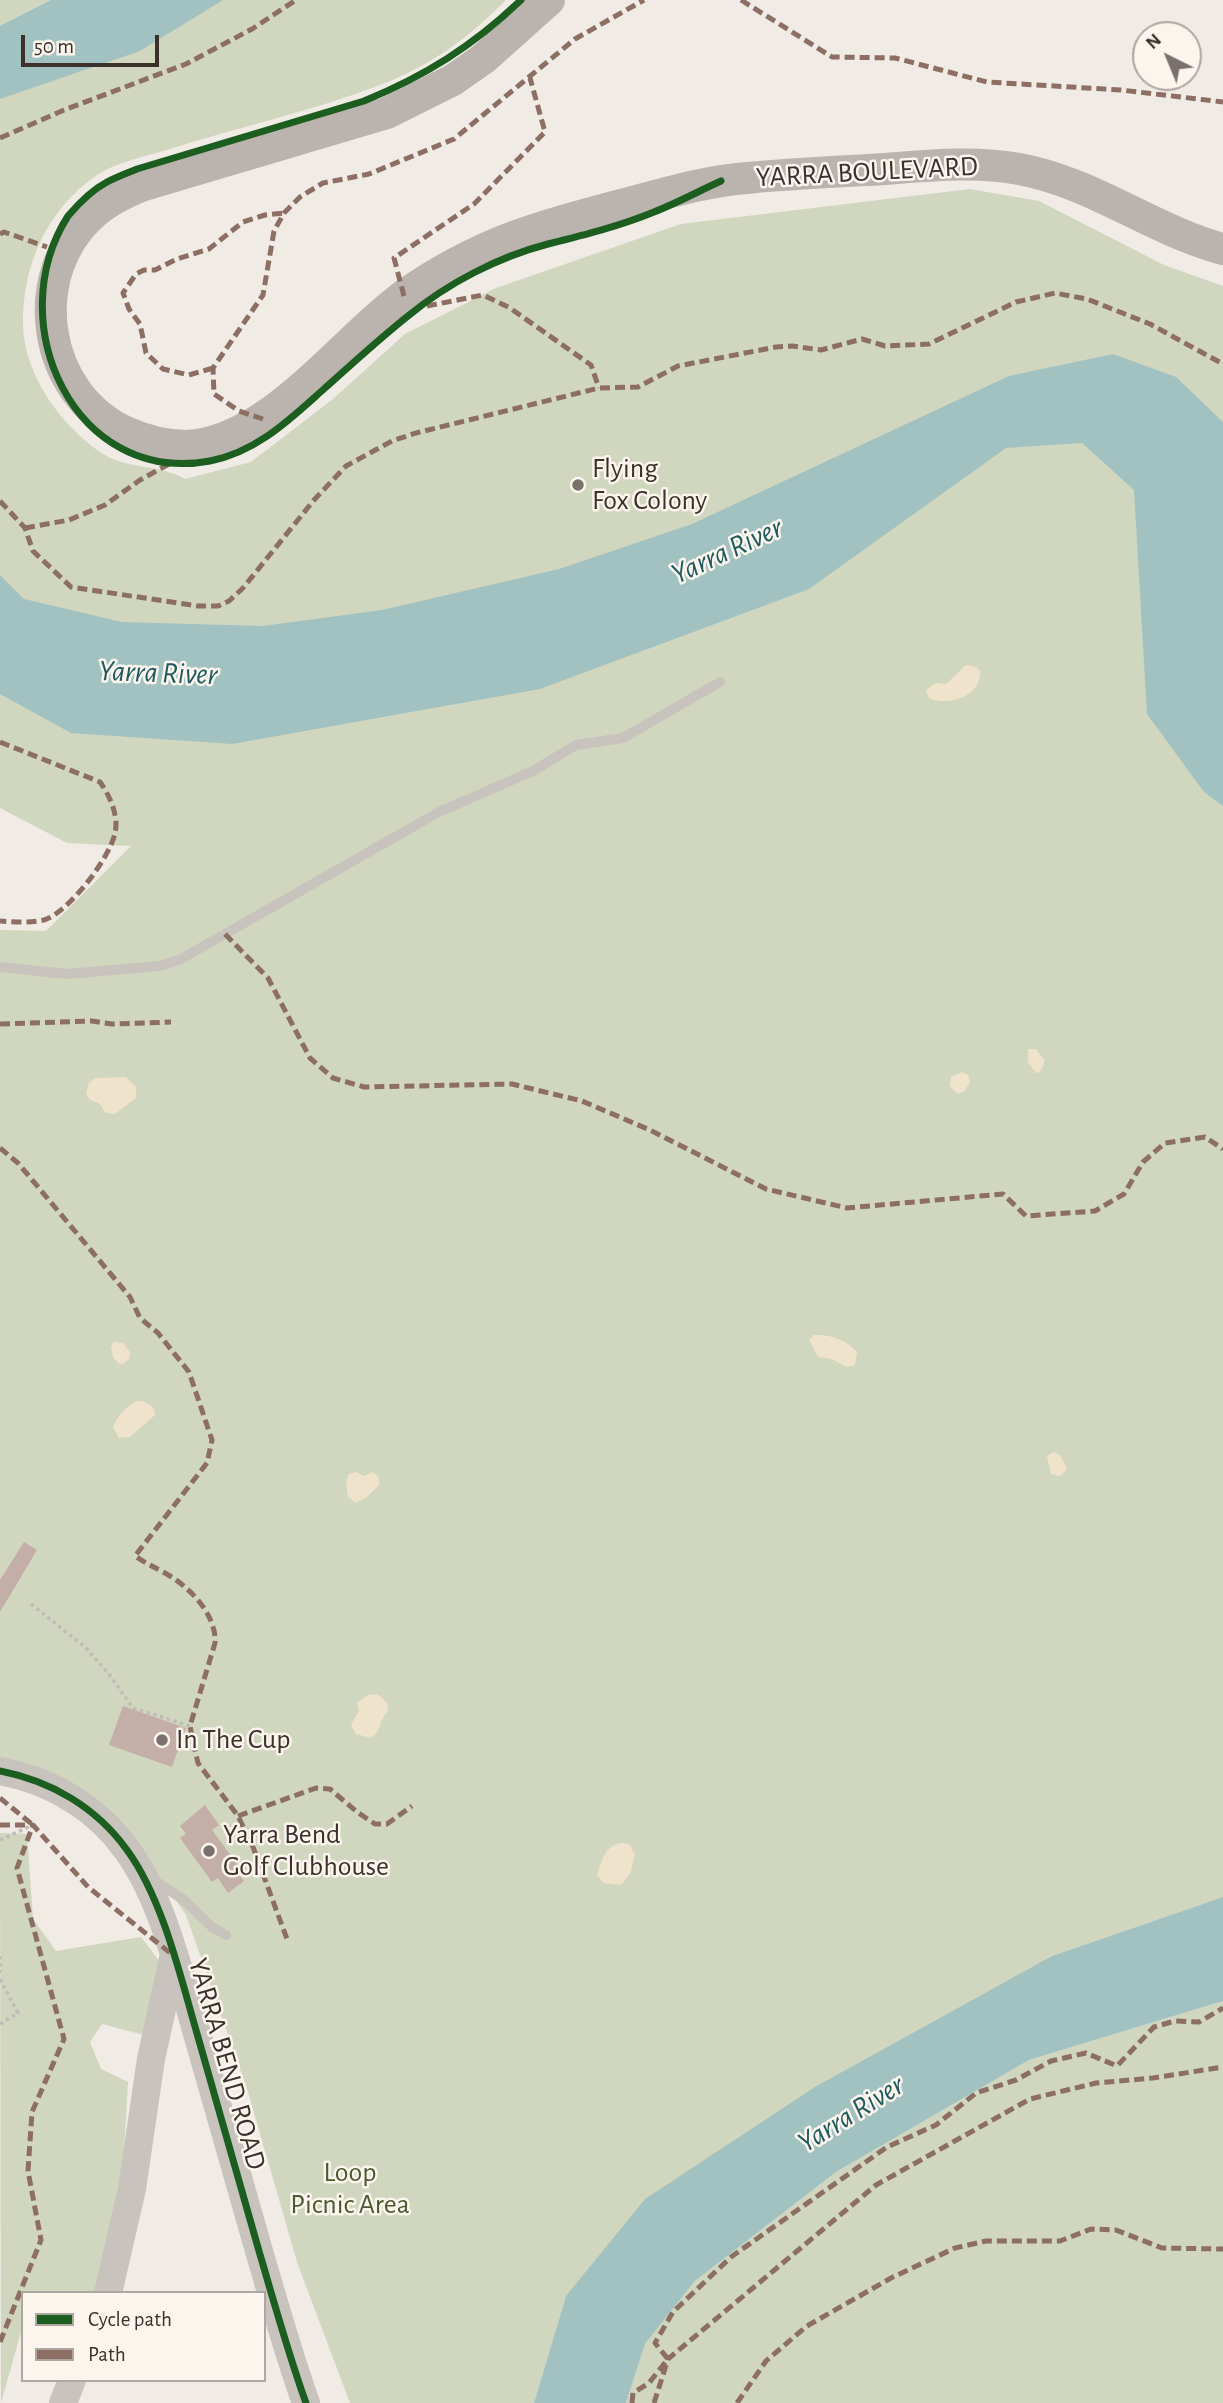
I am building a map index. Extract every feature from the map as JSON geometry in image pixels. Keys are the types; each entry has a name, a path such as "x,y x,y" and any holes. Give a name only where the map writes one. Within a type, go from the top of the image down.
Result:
{"main road":[{"name":"YARRA BOULEVARD","path":"549,0 483,60 418,99 387,113 327,132 141,186 122,193 93,213 80,227 59,264 52,286 50,306 54,344 71,385 79,396 110,424 157,443 192,446 229,437 270,413 393,304 465,257 495,242 564,220 659,195 746,178 951,165 1021,169 1072,185 1168,229 1223,248"}],"street":[{"name":"YARRA BEND ROAD","path":"0,1771 26,1776 53,1787 84,1805 127,1849 141,1872 174,1956 306,2403"},
{"name":"YARRA BEND ROAD","path":"108,2291 132,2189 151,2059 174,1956"},
{"path":"63,2403 71,2382"}],"lane":[{"path":"0,967 67,974 160,967 181,959 439,812 533,771 576,746 623,738 720,682"},
{"path":"141,1872 184,1900 212,1927 226,1935"}],"path":[{"path":"31,1604 85,1647 108,1672 133,1708 190,1726"},
{"path":"0,1840 33,1825"},
{"path":"0,1956 0,1973"},
{"path":"0,1979 18,2013 0,2024"}],"green space":[{"name":"Loop Picnic Area","path":"0,0 506,0 448,50 399,77 354,95 105,170 79,189 51,222 33,261 24,303 25,344 38,380 59,413 100,452 121,462 165,471 185,479 251,462 333,399 405,334 496,288 681,224 970,189 1039,201 1164,265 1223,286 1223,1897 1052,1956 566,2296 534,2403 350,2403 297,2262 248,2092 186,1915 164,1883 141,1858 0,1771 0,930 46,931 131,846 67,843 0,808"},
{"path":"0,1833 27,1834 33,1919 56,1951 141,1937 160,1962 144,2035 102,2024 90,2042 101,2069 128,2082 117,2273 107,2291 21,2291 21,2332 1,2403"},
{"path":"1223,2001 1223,2403 626,2403 645,2344 695,2281 836,2172 1029,2060"}],"sand":[{"path":"966,665 976,667 980,671 976,687 970,693 954,700 929,698 926,690 936,683 946,684"},
{"path":"1028,1049 1036,1049 1045,1061 1040,1072 1036,1073 1028,1062"},
{"path":"962,1072 968,1075 970,1081 965,1091 957,1094 950,1086 951,1077"},
{"path":"126,1077 136,1087 136,1098 115,1114 106,1113 99,1103 90,1100 86,1094 89,1083 95,1078"},
{"path":"814,1335 832,1337 848,1344 857,1352 855,1365 846,1367 832,1359 818,1357 809,1340"},
{"path":"114,1342 123,1343 130,1352 129,1359 123,1364 119,1364 113,1357 111,1346"},
{"path":"137,1401 149,1404 155,1415 130,1437 119,1438 113,1427 114,1423"},
{"path":"1054,1452 1060,1455 1067,1469 1060,1476 1051,1474 1047,1456"},
{"path":"356,1472 364,1476 372,1472 378,1476 380,1484 367,1497 356,1503 348,1497 346,1481 349,1474"},
{"path":"377,1694 387,1702 388,1711 377,1732 371,1738 356,1734 351,1725 359,1710 357,1703 368,1695"},
{"path":"621,1843 629,1844 635,1854 630,1874 621,1885 604,1883 597,1875 602,1860 611,1847"}],"water":[{"path":"51,0 223,0 140,51 0,99 0,26"},
{"name":"Yarra River","path":"1113,354 1176,377 1223,422 1223,806 1204,792 1147,714 1134,490 1082,443 1006,448 809,589 540,689 232,744 71,733 0,694 0,575 24,599 122,622 263,626 382,610 559,569 692,524 1009,376"},
{"name":"Yarra River","path":"1223,1897 1223,2001 1029,2060 836,2172 695,2281 645,2344 626,2403 534,2403 566,2296 645,2199 815,2087 1052,1956"}],"building":[{"path":"24,1542 37,1550 0,1612 0,1580"},
{"path":"123,1706 186,1728 172,1767 109,1745"},
{"name":"Yarra Bend Golf Clubhouse","path":"205,1805 219,1825 212,1830 237,1864 233,1867 244,1881 228,1893 218,1878 212,1882 180,1838 186,1834 180,1826"}],"marked path":[{"path":"0,138 64,110 186,64 252,29 296,0"},
{"path":"263,419 239,411 214,394 213,368 263,295 274,231 284,213 300,197 323,183 369,174 454,139 575,39 644,0"},
{"path":"741,0 832,57 895,58 987,82 1121,90 1223,102"},
{"path":"404,296 394,258 474,204 545,132 530,78"},
{"path":"213,368 189,375 163,369 146,353 140,324 129,309 123,293 136,274 144,270 155,270 177,259 209,249 243,222 265,215 284,213"},
{"path":"0,234 4,232 47,247"},
{"path":"0,501 25,528 33,551 71,587 198,606 218,606 229,601 243,588 314,500 346,466 392,441 599,388 638,387 678,366 776,347 821,350 862,339 885,346 929,344 1016,302 1055,293 1087,299 1150,324 1223,364"},
{"path":"427,306 483,295 510,308 591,365 599,388"},
{"path":"25,528 69,520 105,505 140,480 169,464"},
{"path":"0,742 100,782 113,806 116,820 111,844 97,870 65,907 44,920 0,921"},
{"path":"225,934 268,978 310,1058 333,1078 364,1087 512,1084 582,1101 650,1130 766,1189 847,1208 1003,1194 1026,1216 1095,1211 1124,1194 1143,1162 1165,1143 1205,1137 1223,1149"},
{"path":"0,1024 171,1022"},
{"path":"0,1148 18,1163 130,1297 140,1318 158,1333 189,1372 212,1440 207,1463 135,1556 183,1585 200,1602 211,1622 215,1643 190,1726 198,1763 238,1816 253,1847 287,1939"},
{"path":"238,1816 316,1788 330,1789 375,1824 387,1824 412,1806"},
{"path":"0,1798 33,1825"},
{"path":"0,1825 33,1825"},
{"path":"0,2342 41,2240 28,2171 32,2112 64,2039 17,1868 33,1825 88,1887 174,1956"},
{"path":"632,2403 633,2393 649,2383 668,2359 655,2343 673,2312 731,2257 887,2147 936,2125 976,2093 1016,2080 1051,2061 1086,2053 1117,2066 1154,2027 1175,2021 1199,2022 1223,2008"},
{"path":"654,2403 668,2359 876,2185 1030,2099 1096,2083 1153,2078 1223,2067"},
{"path":"737,2403 766,2361 807,2326 891,2278 955,2248 986,2241 1060,2241 1091,2229 1116,2230 1162,2248 1223,2249"}],"cycle path":[{"path":"521,0 466,46 408,81 364,101 137,169 101,185 81,202 68,216 49,258 42,303 47,347 62,388 87,422 121,448 162,462 210,461 227,457 272,433 397,325 457,282 529,249 641,217 721,181"},
{"path":"0,1771 54,1789 87,1809 127,1850 151,1892 178,1965 276,2308 306,2403"}],"place":[{"name":"Flying Fox Colony","path":"578,485"},
{"name":"In The Cup","path":"162,1740"},
{"name":"Yarra Bend Golf Clubhouse","path":"209,1851"}]}
